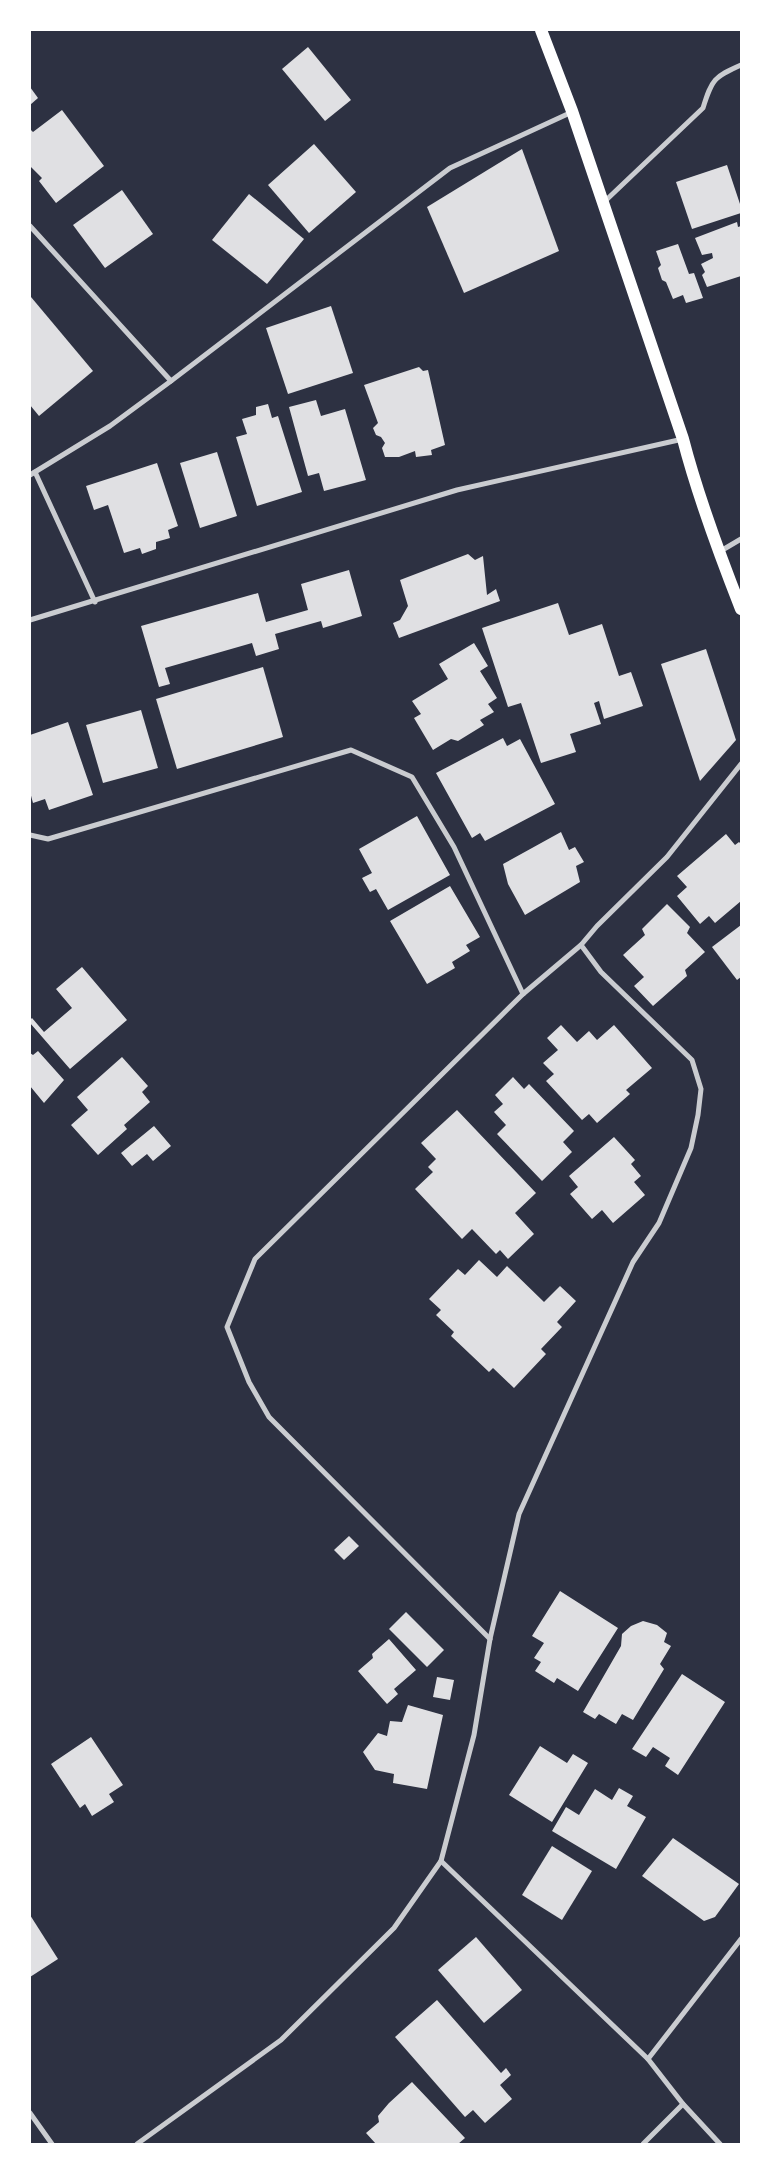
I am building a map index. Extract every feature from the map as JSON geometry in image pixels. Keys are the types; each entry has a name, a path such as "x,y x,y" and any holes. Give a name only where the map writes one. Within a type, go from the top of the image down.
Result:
{"main road":[{"path":"541,30 572,112 683,439 694,480 719,553 741,609"}],"street":[{"path":"602,204 703,108 708,90 717,76 741,65"},
{"path":"94,602 33,473 110,426 450,168 572,112"},
{"path":"30,226 171,381"},
{"path":"30,620 457,490 683,439"},
{"path":"719,553 741,539"},
{"path":"30,835 48,839 351,750 412,777 454,847 523,994"},
{"path":"490,1639 269,1417 249,1382 227,1327 255,1259 523,994 581,945 597,926 667,857 741,764"},
{"path":"137,2144 281,2040 394,1928 441,1862 474,1735 490,1639 519,1514 633,1262 659,1223 691,1148 698,1115 701,1088 692,1060 601,972 581,945"},
{"path":"441,1862 648,2059 683,2104 720,2144"},
{"path":"648,2059 741,1939"},
{"path":"643,2144 683,2104"},
{"path":"30,2113 52,2144"}],"building":[{"path":"308,47 351,100 325,121 282,69"},
{"path":"30,87 38,98 30,105"},
{"path":"62,110 104,166 56,203 39,181 42,178 30,166 30,129 33,132"},
{"path":"314,144 356,192 309,233 268,185"},
{"path":"522,149 559,251 464,293 427,207"},
{"path":"727,165 741,207 741,213 692,229 676,182"},
{"path":"122,190 153,234 105,268 73,225"},
{"path":"249,194 304,239 267,284 212,240"},
{"path":"737,222 738,227 741,226 741,276 707,287 702,275 705,272 701,264 713,258 712,253 702,255 695,238"},
{"path":"678,244 689,274 694,273 703,298 686,303 683,295 673,299 666,282 662,280 658,268 661,265 656,251"},
{"path":"31,297 93,371 39,416 30,405"},
{"path":"331,306 353,373 288,394 266,328"},
{"path":"419,367 423,371 428,370 445,445 431,450 432,455 416,457 415,451 399,457 385,457 382,448 385,443 381,437 376,435 373,428 378,423 364,385"},
{"path":"316,400 321,416 345,409 366,480 324,491 319,473 308,476 289,407"},
{"path":"268,404 272,418 278,416 302,492 257,506 236,437 247,434 242,419 256,415 256,407"},
{"path":"217,452 237,516 200,528 180,463"},
{"path":"157,463 178,526 168,530 170,538 156,542 156,549 142,554 140,548 124,553 108,505 94,510 86,486"},
{"path":"468,554 475,560 483,556 487,595 496,589 500,601 399,638 393,623 400,620 408,606 400,580"},
{"path":"349,570 362,616 323,628 321,621 275,634 279,649 256,656 252,643 165,668 170,684 159,687 141,626 258,593 266,622 308,610 301,584"},
{"path":"558,603 569,635 602,624 619,676 631,672 643,706 604,719 599,701 594,703 601,724 570,734 576,752 541,763 521,703 508,707 482,628"},
{"path":"474,643 488,666 480,671 497,698 488,704 494,712 480,720 484,725 458,741 451,739 433,750 414,718 421,714 412,701 448,679 439,664"},
{"path":"706,649 736,740 700,781 661,664"},
{"path":"263,667 283,737 177,769 156,699"},
{"path":"141,710 158,768 103,783 86,725"},
{"path":"68,722 93,795 49,810 45,799 33,803 30,792 30,735"},
{"path":"503,738 507,746 520,739 555,804 485,841 480,833 472,838 436,773"},
{"path":"417,816 450,875 388,910 376,889 370,892 362,878 372,873 359,849"},
{"path":"561,832 569,850 575,847 584,862 576,866 580,882 525,915 508,884 503,864"},
{"path":"726,834 735,845 739,842 741,844 741,901 715,923 709,916 700,924 677,896 687,887 677,876"},
{"path":"450,886 480,937 466,945 470,951 452,962 455,968 427,984 390,921"},
{"path":"667,904 690,927 687,933 705,952 685,970 687,976 653,1006 634,986 644,977 623,955 645,935 642,929"},
{"path":"741,925 741,977 737,980 712,947"},
{"path":"82,967 127,1020 70,1069 30,1023 30,1020 32,1018 44,1032 72,1008 56,989"},
{"path":"561,1025 577,1042 589,1031 597,1040 614,1025 652,1068 626,1090 630,1094 597,1123 589,1114 582,1120 546,1081 554,1074 543,1063 558,1050 547,1038"},
{"path":"38,1051 64,1080 44,1103 30,1086 30,1053 33,1055"},
{"path":"122,1057 148,1086 142,1092 150,1102 124,1125 127,1129 98,1155 71,1125 88,1110 77,1097"},
{"path":"513,1077 524,1089 529,1084 574,1131 563,1142 572,1152 542,1181 497,1134 506,1125 494,1112 503,1104 495,1095"},
{"path":"457,1110 536,1193 515,1213 534,1234 508,1259 500,1250 496,1254 472,1229 462,1239 415,1189 433,1172 428,1167 436,1159 421,1143"},
{"path":"154,1126 171,1146 153,1161 147,1154 132,1166 121,1153"},
{"path":"614,1137 635,1160 631,1164 641,1176 634,1182 645,1195 613,1223 602,1210 592,1219 570,1194 578,1187 569,1176"},
{"path":"479,1260 497,1277 507,1266 544,1302 560,1286 576,1301 557,1322 562,1327 541,1349 546,1354 514,1388 493,1368 489,1372 451,1336 454,1332 436,1315 441,1310 429,1299 458,1269 465,1275"},
{"path":"349,1536 359,1546 344,1560 334,1550"},
{"path":"560,1591 618,1628 578,1691 557,1678 554,1683 535,1671 541,1662 534,1658 544,1643 532,1636"},
{"path":"406,1612 444,1650 427,1667 389,1629"},
{"path":"643,1621 657,1625 667,1633 664,1642 671,1646 660,1664 664,1669 633,1720 622,1714 616,1724 599,1714 595,1719 583,1712 621,1646 622,1634 631,1626"},
{"path":"389,1639 416,1670 394,1689 398,1694 387,1704 358,1671 373,1658 372,1654"},
{"path":"682,1674 725,1702 678,1775 665,1766 670,1758 653,1747 646,1757 632,1749"},
{"path":"437,1677 454,1680 450,1700 433,1697"},
{"path":"408,1705 443,1715 427,1789 393,1783 394,1774 375,1770 363,1752 378,1733 387,1736 390,1721 402,1722"},
{"path":"91,1737 123,1785 109,1794 114,1802 92,1816 85,1804 80,1808 51,1764"},
{"path":"540,1746 567,1763 573,1754 588,1763 552,1822 509,1795"},
{"path":"619,1788 633,1796 627,1806 646,1817 616,1869 552,1831 566,1807 579,1815 595,1789 612,1800"},
{"path":"673,1838 739,1884 715,1917 704,1921 642,1876"},
{"path":"552,1846 592,1871 562,1920 522,1895"},
{"path":"30,1915 58,1959 30,1977"},
{"path":"476,1937 522,1990 484,2023 438,1970"},
{"path":"437,2000 501,2073 506,2068 511,2075 500,2085 512,2099 485,2123 473,2110 465,2117 395,2037"},
{"path":"412,2082 465,2138 458,2144 376,2144 366,2133 379,2122 378,2116 389,2103"}]}
